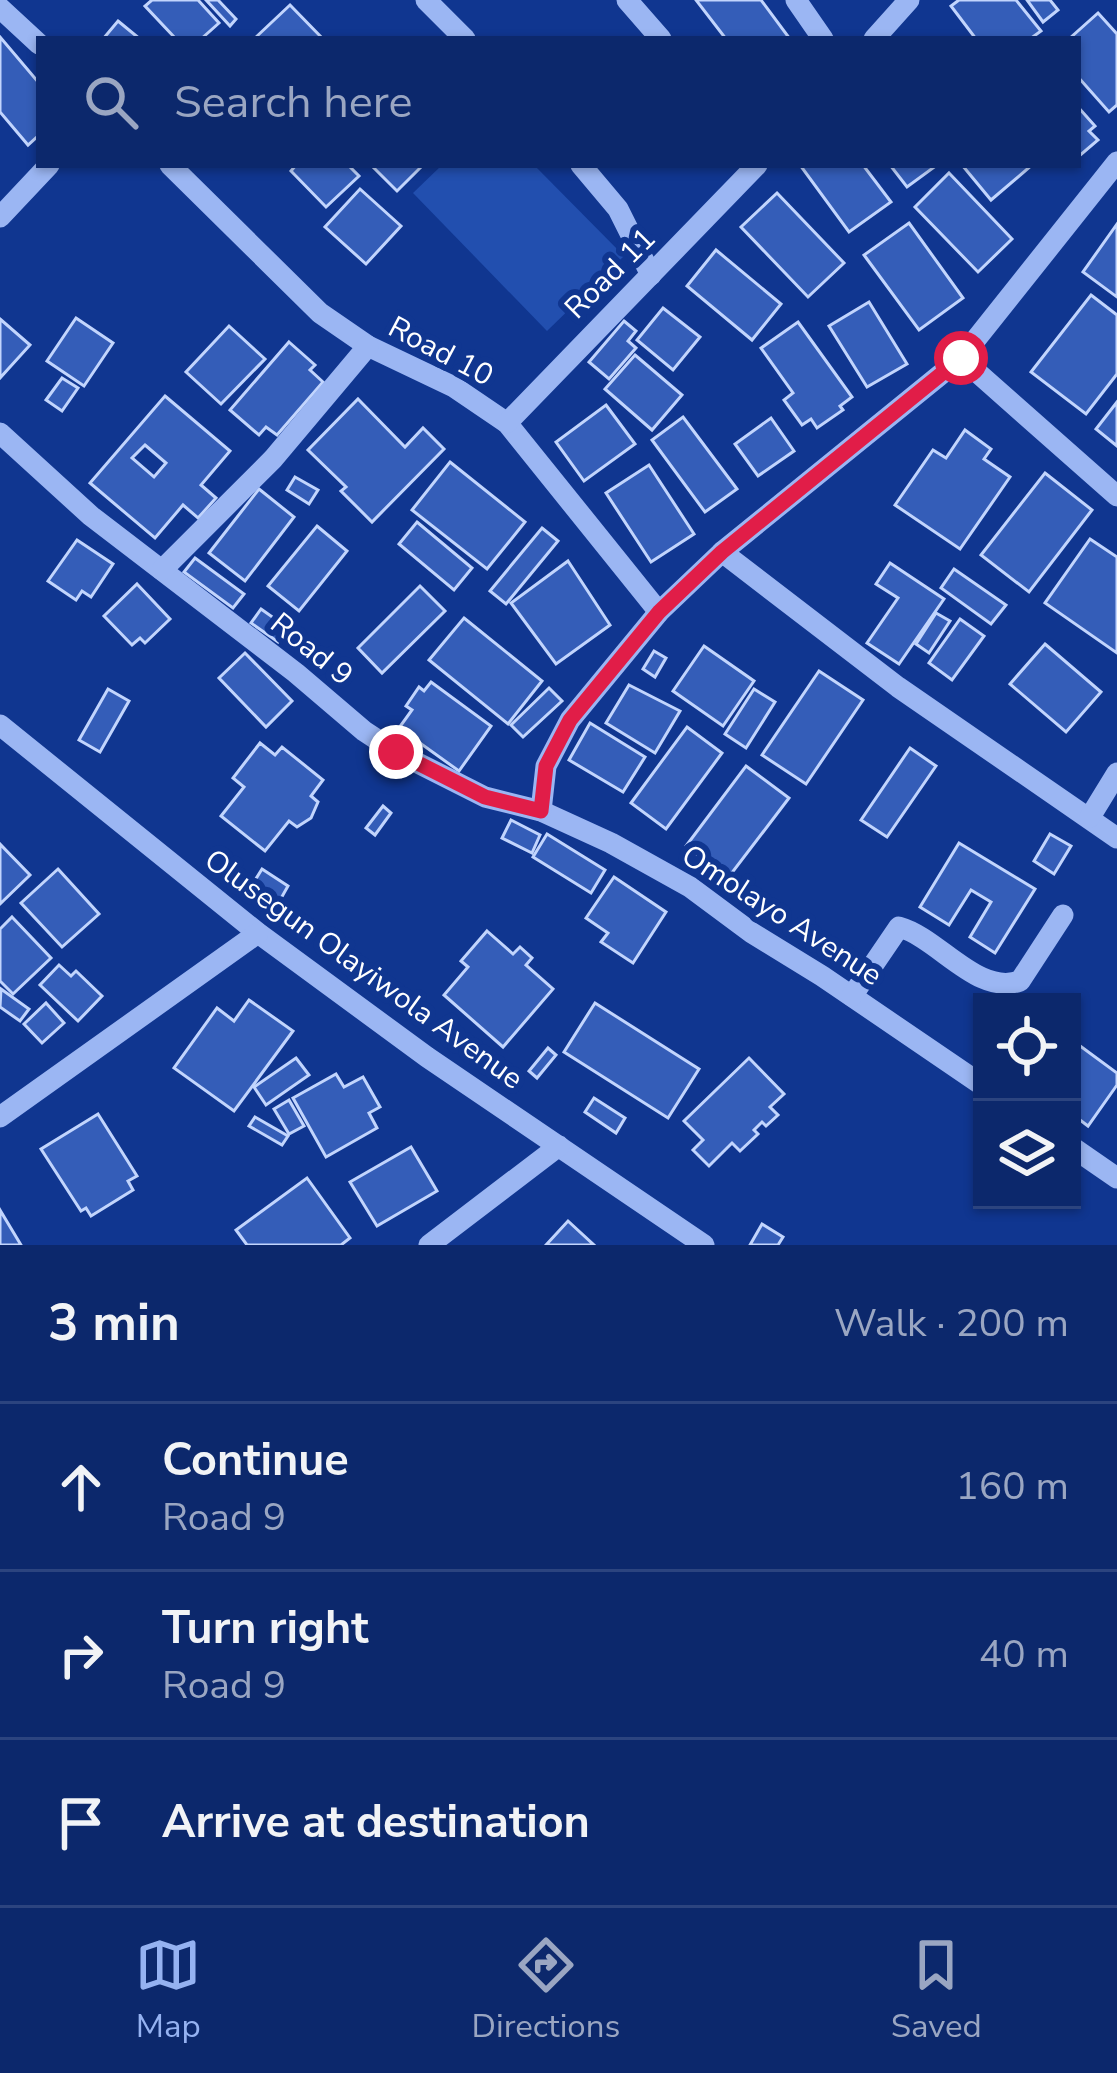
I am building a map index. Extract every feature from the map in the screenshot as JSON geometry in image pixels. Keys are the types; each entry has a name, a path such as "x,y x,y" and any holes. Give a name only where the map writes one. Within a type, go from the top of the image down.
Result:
{"street":[{"path":"426,0 462,36"},
{"path":"627,0 658,36"},
{"path":"796,0 822,36"},
{"path":"877,36 909,0"},
{"path":"0,8 36,41"},
{"path":"541,811 546,766 570,720 659,612 722,552 961,358 1117,161"},
{"path":"0,217 46,168"},
{"name":"Road 10","path":"173,168 320,313 368,346 454,387 507,423 659,612"},
{"path":"584,168 618,209 651,274"},
{"name":"Road 11","path":"507,423 754,168"},
{"path":"162,570 273,459 368,346"},
{"path":"961,358 1117,496"},
{"name":"Road 9","path":"0,433 91,516 364,731 485,797 541,811"},
{"path":"722,552 898,687 1117,838"},
{"name":"Olusegun Olayiwola Avenue","path":"0,725 258,933 427,1057 704,1245"},
{"path":"1090,818 1117,773"},
{"name":"Omolayo Avenue","path":"541,811 690,887 973,1078"},
{"path":"852,996 899,927 983,978 1003,985 1020,981 1063,916"},
{"path":"0,1117 258,933"},
{"path":"429,1245 559,1146"},
{"path":"1081,1153 1117,1178"}],"shaded area":[{"path":"439,168 537,168 624,256 547,331 413,193"}],"building":[{"path":"152,0 198,0 219,23 204,36 173,36 145,6"},
{"path":"206,0 218,0 236,19 230,26"},
{"path":"696,0 761,0 788,36 724,36"},
{"path":"959,0 1016,0 1041,31 1034,36 974,36 951,6"},
{"path":"1027,0 1050,0 1058,10 1043,22"},
{"path":"290,5 320,36 257,36"},
{"path":"1098,13 1117,34 1117,105 1109,112 1081,80 1081,36 1072,36"},
{"path":"118,21 136,36 106,36"},
{"path":"0,37 36,79 36,138 28,145 0,112"},
{"path":"1081,110 1095,126 1089,131 1098,140 1081,154"},
{"path":"351,168 359,176 326,207 291,171"},
{"path":"374,168 420,168 397,191"},
{"path":"802,168 865,168 891,202 849,232"},
{"path":"892,168 933,168 907,187"},
{"path":"964,168 1028,168 991,200"},
{"path":"949,173 1012,239 978,272 915,207"},
{"path":"360,189 401,226 366,264 325,227"},
{"path":"777,193 844,263 808,297 741,227"},
{"path":"909,223 963,298 919,330 864,255"},
{"path":"1117,224 1117,297 1083,272"},
{"path":"716,250 781,304 752,340 687,286"},
{"path":"1091,295 1117,315 1117,374 1086,414 1031,372"},
{"path":"869,302 907,364 867,387 829,326"},
{"path":"663,308 700,337 673,370 637,340"},
{"path":"76,318 113,343 84,386 47,361"},
{"path":"0,319 30,345 0,378"},
{"path":"624,321 636,331 628,341 636,348 609,379 589,362"},
{"path":"798,322 852,397 840,406 843,410 817,428 811,419 802,425 784,400 793,393 761,348"},
{"path":"229,326 265,359 221,404 186,372"},
{"path":"289,342 315,365 310,370 323,382 277,435 266,427 259,435 230,410"},
{"path":"635,355 682,395 652,430 605,389"},
{"path":"62,378 78,388 62,411 46,400"},
{"path":"165,396 230,451 201,485 216,498 198,518 183,505 155,538 90,483","holes":["145,445 166,463 154,477 132,458"]},
{"path":"358,399 405,447 423,428 444,449 372,522 341,491 346,487 308,450"},
{"path":"1117,402 1117,446 1096,429"},
{"path":"606,405 635,444 584,481 556,442"},
{"path":"683,417 737,489 705,512 652,440"},
{"path":"771,418 794,451 758,476 735,444"},
{"path":"965,430 991,449 984,459 1010,477 960,549 895,505 933,450 946,458"},
{"path":"450,462 525,522 487,569 412,510"},
{"path":"649,465 694,534 651,562 606,493"},
{"path":"1045,473 1092,510 1029,592 981,555"},
{"path":"295,477 318,490 309,504 287,490"},
{"path":"259,489 294,517 245,581 209,553"},
{"path":"417,522 472,568 454,590 399,544"},
{"path":"317,526 347,551 299,611 268,586"},
{"path":"542,528 558,541 506,604 490,591"},
{"path":"1090,539 1117,557 1117,653 1045,603"},
{"path":"77,540 113,564 91,597 82,591 76,600 48,581"},
{"path":"195,558 244,594 233,608 184,572"},
{"path":"568,561 610,625 556,664 511,603"},
{"path":"890,563 944,599 899,664 867,643 898,598 876,584"},
{"path":"954,569 1006,605 991,624 941,588"},
{"path":"137,584 170,619 145,643 140,638 132,645 104,616"},
{"path":"420,586 445,611 382,673 358,648"},
{"path":"261,609 288,628 278,642 251,623"},
{"path":"936,613 950,621 929,653 916,644"},
{"path":"464,618 542,681 508,724 429,660"},
{"path":"960,619 984,636 952,680 929,663"},
{"path":"1045,644 1101,692 1066,732 1010,684"},
{"path":"704,646 754,681 723,726 673,691"},
{"path":"654,651 666,658 655,677 643,669"},
{"path":"245,653 292,701 266,727 219,678"},
{"path":"819,671 863,700 806,784 762,755"},
{"path":"431,682 491,726 459,771 399,728 412,710 406,706 419,687 424,691"},
{"path":"629,685 680,711 655,753 606,723"},
{"path":"549,688 562,701 523,737 511,725"},
{"path":"108,689 129,701 100,752 79,740"},
{"path":"754,689 775,702 746,748 725,734"},
{"path":"590,723 645,757 623,792 569,760"},
{"path":"687,727 722,753 666,829 631,803"},
{"path":"260,743 275,755 282,747 323,780 311,796 318,802 311,818 297,827 289,821 265,851 221,816 244,787 233,778"},
{"path":"910,748 936,766 887,837 861,820"},
{"path":"746,766 789,798 728,878 686,846"},
{"path":"383,806 391,813 375,835 366,828"},
{"path":"511,820 540,835 532,853 502,838"},
{"path":"547,834 605,870 591,893 533,857"},
{"path":"1050,834 1071,846 1054,874 1034,861"},
{"path":"959,843 1035,889 995,953 970,937 991,902 971,890 949,925 920,907"},
{"path":"0,844 30,875 0,904"},
{"path":"58,869 99,914 62,947 21,903"},
{"path":"262,869 288,886 279,902 252,885"},
{"path":"614,877 666,912 633,963 601,942 608,933 586,918"},
{"path":"12,917 51,958 13,994 0,981 0,929"},
{"path":"487,931 513,954 520,947 532,958 526,965 553,989 503,1047 444,995 468,967 461,961"},
{"path":"59,965 71,976 76,971 102,996 78,1021 40,985"},
{"path":"1,989 29,1009 20,1021 0,1007"},
{"path":"249,1000 293,1031 234,1111 174,1068 217,1008 234,1021"},
{"path":"46,1003 64,1023 42,1043 24,1024"},
{"path":"595,1003 699,1069 668,1118 564,1052"},
{"path":"1081,1047 1117,1073 1117,1085 1088,1126 1081,1121"},
{"path":"548,1048 556,1055 537,1078 529,1071"},
{"path":"296,1058 309,1075 266,1105 254,1087"},
{"path":"749,1058 784,1094 770,1107 778,1115 766,1126 762,1122 754,1130 758,1134 740,1151 732,1143 709,1166 693,1150 703,1140 684,1121"},
{"path":"336,1074 344,1087 363,1077 380,1107 369,1113 377,1128 326,1157 293,1098"},
{"path":"594,1098 625,1118 616,1133 585,1112"},
{"path":"289,1100 304,1126 289,1134 274,1109"},
{"path":"98,1114 137,1176 128,1181 133,1190 91,1216 86,1208 81,1211 41,1149"},
{"path":"255,1117 288,1136 282,1145 249,1126"},
{"path":"411,1147 437,1191 377,1226 350,1182"},
{"path":"307,1178 350,1238 341,1245 247,1245 236,1230"},
{"path":"0,1210 21,1245 0,1245"},
{"path":"568,1221 594,1245 546,1245"},
{"path":"762,1224 783,1237 778,1245 750,1245"}],"route":[{"path":"396,752 485,797 541,811 546,766 570,720 659,612 722,552 961,358"}]}
